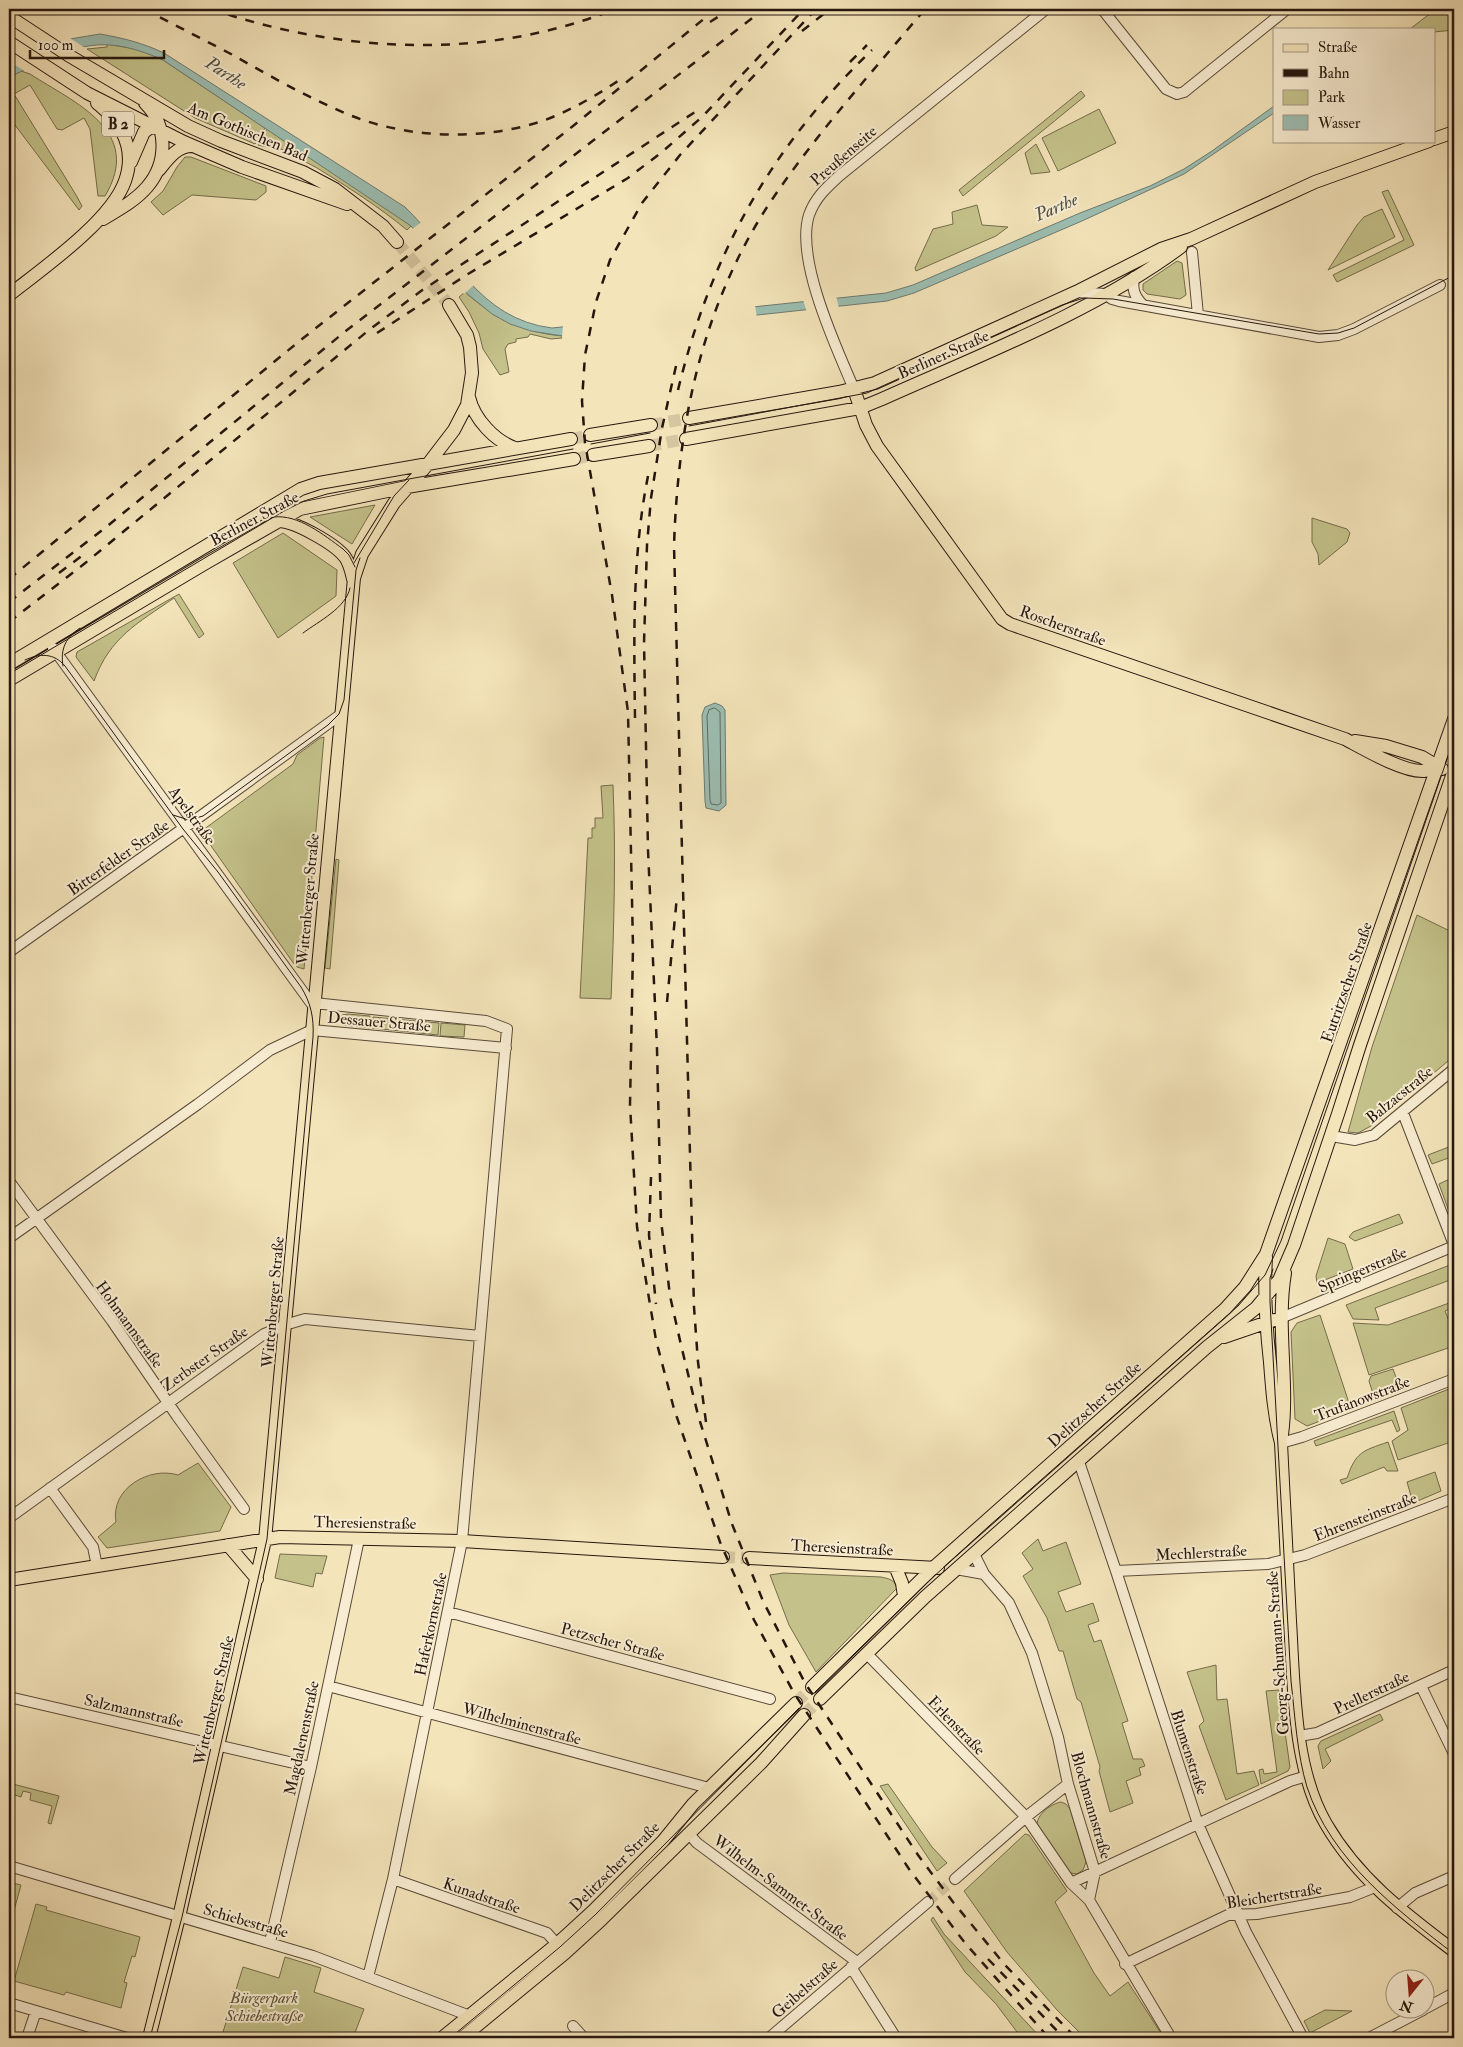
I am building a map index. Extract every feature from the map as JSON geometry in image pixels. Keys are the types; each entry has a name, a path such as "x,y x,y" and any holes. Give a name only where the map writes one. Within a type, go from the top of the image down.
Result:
{"main road":[{"name":"Am Gothischen Bad","path":"10,17 68,55 175,118 212,137 312,176 335,189 383,226 397,242"},
{"name":"Am Gothischen Bad","path":"9,42 87,93 156,126 192,146 242,167 327,196 366,212"},
{"name":"B 2","path":"9,295 70,248 89,229 118,194 125,181 129,166 129,153 122,132 112,117 87,93"},
{"name":"B 2","path":"89,229 135,198 146,188 155,175 163,145 149,106 140,97"},
{"path":"129,166 144,132 175,118"},
{"path":"1436,138 1454,132"},
{"name":"Berliner Straße","path":"689,418 854,389 895,375 1076,292 1161,249 1191,239 1315,182 1426,142"},
{"path":"155,175 176,151 182,147 192,146"},
{"name":"Berliner Straße","path":"686,439 860,408 1041,326 1106,294 1164,259 1191,239"},
{"path":"412,483 457,426 469,397 472,374 470,347 467,335 449,305"},
{"name":"Roscherstraße","path":"854,389 866,425 877,446 1002,619 1018,628 1345,739 1382,759 1417,771 1428,771 1438,768 1454,770"},
{"path":"469,397 474,410 485,426 503,442 515,448"},
{"path":"590,435 651,425"},
{"name":"Berliner Straße","path":"9,680 52,646 302,488 319,483 571,439"},
{"path":"593,455 649,446"},
{"name":"Berliner Straße","path":"9,664 52,646 278,521 306,508 412,483 574,459"},
{"name":"Wittenberger Straße","path":"149,2038 219,1746 265,1540 353,582 360,558 396,500 412,483"},
{"path":"278,521 299,526 341,553 349,564 353,582"},
{"name":"Eutritzscher Straße","path":"1266,1254 1310,1127 1339,1051 1454,719"},
{"name":"Eutritzscher Straße","path":"1287,1266 1454,770"},
{"name":"Georg-Schumann-Straße","path":"1266,1254 1266,1323 1274,1412 1280,1443 1294,1689 1299,1736 1307,1776 1316,1803 1326,1824 1375,1887 1397,1908 1454,1951"},
{"name":"Delitzscher Straße","path":"812,1687 933,1568 1225,1309 1245,1287 1266,1254"},
{"name":"Georg-Schumann-Straße","path":"1280,1443 1284,1409 1281,1318 1287,1266"},
{"name":"Delitzscher Straße","path":"820,1699 956,1569 1265,1299 1287,1266"},
{"path":"1217,1339 1281,1318"},
{"name":"Theresienstraße","path":"9,1580 280,1537 462,1541 723,1557"},
{"path":"228,1546 257,1579"},
{"name":"Theresienstraße","path":"750,1558 933,1568"},
{"path":"895,1566 902,1583 904,1596"},
{"path":"933,1568 956,1569"},
{"name":"Delitzscher Straße","path":"442,2038 557,1944 631,1874 664,1841 693,1804 796,1703"},
{"name":"Delitzscher Straße","path":"462,2038 572,1947 761,1764 804,1715"}],"street":[{"name":"Preußenseite","path":"854,389 823,312 807,254 806,236 809,217 822,192 1046,9"},
{"path":"1102,9 1166,89 1177,94 1190,88 1287,9"},
{"path":"1192,252 1198,315"},
{"path":"1106,294 1111,275"},
{"path":"1134,277 1134,292 1137,299 1143,305"},
{"path":"1076,292 1106,294 1112,299 1318,337 1338,335 1440,285"},
{"name":"Apelstraße","path":"52,646 314,1005"},
{"name":"Bitterfelder Straße","path":"9,952 340,715"},
{"name":"Dessauer Straße","path":"9,1238 198,1104 270,1050 312,1030 506,1048 507,1029 486,1021 314,1005"},
{"name":"Haferkornstraße","path":"368,1977 393,1879 462,1541 506,1048"},
{"name":"Balzacstraße","path":"1331,1136 1355,1140 1374,1135 1454,1068"},
{"path":"1402,1113 1454,1246"},
{"name":"Hohmannstraße","path":"9,1181 244,1509"},
{"name":"Springerstraße","path":"1281,1318 1454,1246"},
{"name":"Zerbster Straße","path":"9,1518 264,1334 286,1325 304,1320 480,1336"},
{"name":"Trufanowstraße","path":"1280,1443 1302,1437 1454,1379"},
{"name":"Blumenstraße","path":"1079,1462 1198,1824 1240,1914 1246,1932 1303,2038"},
{"path":"50,1488 92,1547 97,1566"},
{"name":"Ehrensteinstraße","path":"1286,1560 1305,1555 1454,1498"},
{"name":"Magdalenenstraße","path":"270,1942 311,1767 360,1539"},
{"name":"Blochmannstraße","path":"974,1554 984,1574 1009,1602 1032,1653 1058,1737 1068,1784 1095,1872 1089,1900"},
{"name":"Mechlerstraße","path":"1116,1571 1268,1564 1286,1560"},
{"path":"956,1569 984,1574"},
{"name":"Petzscher Straße","path":"448,1612 770,1699"},
{"name":"Erlenstraße","path":"867,1654 1026,1817 1070,1883 1089,1900"},
{"name":"Prellerstraße","path":"1299,1736 1317,1733 1454,1670"},
{"name":"Wilhelminenstraße","path":"328,1686 709,1788"},
{"path":"1421,1686 1454,1754"},
{"name":"Salzmannstraße","path":"9,1697 311,1767"},
{"path":"1070,1883 1290,1781 1307,1776"},
{"path":"955,1878 1068,1784"},
{"name":"Wilhelm-Sammet-Straße","path":"689,1834 697,1843 854,1965 896,2038"},
{"name":"Schiebestraße","path":"9,1866 270,1942 470,2016"},
{"path":"1397,1908 1415,1894 1454,1876"},
{"name":"Kunadstraße","path":"393,1879 547,1933 557,1944"},
{"name":"Bleichertstraße","path":"1125,1964 1228,1915 1257,1914 1350,1898 1375,1887"},
{"path":"1089,1900 1125,1964 1171,2038"},
{"name":"Geibelstraße","path":"770,2038 928,1902"},
{"path":"1436,2003 1454,1993"},
{"path":"9,2003 127,2038"},
{"path":"27,2038 36,2011"},
{"path":"1369,2038 1403,2020"},
{"path":"573,2026 584,2038"}],"green space":[{"path":"1436,9 1447,9 1454,16 1454,30 1436,32 1436,28 1411,28"},
{"path":"107,44 142,50 163,60 265,128 255,144 195,118 87,49 107,47"},
{"path":"21,71 30,74 84,108 99,121 110,136 116,154 115,173 105,196 98,196 90,129 84,118 62,130 57,129 30,85 14,94 76,195 82,206 79,210 9,117 9,77"},
{"path":"1081,91 1085,96 963,196 959,190"},
{"path":"1099,109 1116,143 1058,171 1042,138"},
{"path":"267,129 411,226 407,230 352,190 287,151 258,145"},
{"path":"1036,144 1050,172 1031,174 1025,153"},
{"path":"185,157 191,157 266,186 266,192 256,200 192,195 163,215 151,202 163,191"},
{"path":"1388,190 1414,245 1337,282 1333,275 1404,240 1382,192"},
{"path":"977,205 982,225 1008,227 996,236 916,271 915,268 933,229 953,224 952,212"},
{"path":"1382,209 1395,237 1328,270 1364,217"},
{"path":"1177,261 1182,263 1186,295 1180,299 1147,294 1143,290 1143,284"},
{"path":"465,292 498,317 510,323 535,332 563,336 562,338 551,339 530,334 528,337 516,339 516,342 508,344 505,349 509,372 500,375 483,349 479,333 459,297"},
{"path":"375,505 352,544 310,517"},
{"path":"1312,518 1347,529 1350,533 1347,542 1319,565 1318,554 1312,542"},
{"path":"283,533 337,570 336,596 278,638 233,563"},
{"path":"179,594 204,634 199,638 174,598 137,624 117,642 108,653 94,681 76,657 77,652"},
{"path":"324,737 304,969 294,964 202,833 203,830 293,764 297,755"},
{"path":"613,785 614,892 611,999 580,998 588,838 592,838 595,818 603,818 601,786"},
{"path":"336,859 339,860 330,969 325,968"},
{"path":"1417,915 1454,933 1454,1056 1371,1126 1358,1133 1348,1132 1372,1047"},
{"path":"342,1015 370,1016 370,1028 344,1025 339,1022"},
{"path":"373,1017 439,1023 438,1035 372,1028"},
{"path":"441,1023 465,1025 464,1037 440,1036"},
{"path":"1454,1145 1454,1156 1432,1164 1428,1155"},
{"path":"1454,1177 1454,1225 1439,1184"},
{"path":"1399,1214 1403,1223 1355,1241 1349,1237 1353,1232"},
{"path":"1328,1238 1345,1244 1353,1269 1317,1283 1316,1276"},
{"path":"1450,1265 1454,1270 1454,1290 1450,1280 1375,1308 1379,1320 1353,1319 1346,1305"},
{"path":"1452,1302 1454,1307 1445,1311 1454,1334 1454,1346 1369,1375 1353,1323 1388,1325"},
{"path":"1320,1315 1351,1409 1307,1426 1295,1419 1291,1332 1297,1323"},
{"path":"1393,1369 1398,1383 1407,1380 1409,1387 1375,1400 1369,1381 1371,1376"},
{"path":"1454,1387 1454,1441 1398,1460 1392,1441 1408,1430 1401,1408"},
{"path":"1394,1411 1400,1430 1397,1432 1392,1420 1316,1446 1314,1441"},
{"path":"1388,1442 1398,1471 1387,1471 1384,1467 1342,1484 1340,1480 1347,1478 1350,1469 1361,1454 1366,1450"},
{"path":"198,1463 231,1507 220,1531 107,1548 98,1537 116,1522 116,1510 119,1499 125,1490 144,1477 167,1473 178,1475"},
{"path":"1435,1472 1441,1491 1413,1503 1407,1482"},
{"path":"1038,1539 1043,1551 1066,1542 1081,1584 1058,1592 1066,1612 1093,1603 1099,1621 1088,1625 1094,1642 1101,1640 1128,1721 1122,1723 1133,1759 1142,1759 1145,1766 1139,1768 1141,1775 1126,1781 1133,1803 1110,1812 1099,1771 1100,1767 1081,1702 1077,1699 1063,1651 1059,1651 1047,1618 1023,1576 1033,1569 1022,1553"},
{"path":"280,1554 327,1556 322,1574 316,1573 313,1587 275,1578"},
{"path":"783,1573 881,1577 893,1581 897,1588 816,1672 789,1625 770,1575"},
{"path":"1216,1665 1217,1700 1227,1699 1237,1774 1254,1771 1259,1785 1226,1800 1199,1726 1204,1721 1187,1672"},
{"path":"1279,1690 1290,1767 1288,1771 1261,1784 1259,1770 1263,1769 1264,1774 1277,1772 1266,1691"},
{"path":"1380,1714 1383,1720 1325,1749 1331,1761 1323,1769 1318,1746 1321,1741"},
{"path":"9,1783 59,1796 51,1824 48,1823 52,1806 30,1800 31,1793 23,1791 21,1797 9,1793"},
{"path":"888,1784 932,1847 947,1863 937,1871 880,1786"},
{"path":"1061,1802 1070,1809 1086,1862 1083,1870 1077,1874 1070,1873 1037,1825 1039,1817 1045,1810"},
{"path":"1025,1834 1029,1835 1067,1891 1055,1902 1094,1973 1110,1996 1128,1982 1164,2038 1085,2038 1057,2010 1007,1952 964,1891"},
{"path":"9,1882 21,1885 9,1929"},
{"path":"36,1904 47,1907 46,1910 140,1937 135,1957 132,1956 124,1982 127,1983 121,2008 66,1992 64,1995 14,1981"},
{"path":"933,1917 944,1934 1041,2038 1021,2038 996,2004 965,1972 931,1920"},
{"name":"Bürgerpark Schiebestraße","path":"285,1957 321,1968 314,1992 364,2009 353,2038 244,2038 223,2032 243,1967 279,1978"},
{"path":"1325,2010 1352,2011 1310,2033 1304,2021"}],"water":[{"path":"100,34 133,41 164,53 405,207 469,281 486,298 505,312 526,322 552,328 886,293 913,285 1080,213 1150,186 1184,169 1212,151 1273,107 1273,114 1184,174 1082,221 914,293 887,301 563,336 531,331 510,324 492,314 465,292 411,226 163,60 119,46 101,45 67,51 9,77 9,60 64,40"},
{"path":"715,703 722,706 725,710 726,805 719,811 706,808 705,801 702,715 705,707"}],"pier":[{"path":"67,36 85,48 26,72 9,61 9,58"},
{"path":"423,221 474,285 464,294 411,230"},
{"path":"836,296 839,308 807,312 803,300"},
{"path":"755,305 757,318 562,338 563,325"}],"tunnel":[{"path":"397,242 449,305"},
{"path":"651,425 689,418"},
{"path":"571,439 590,435"},
{"path":"649,446 686,439"},
{"path":"574,459 593,455"},
{"path":"723,1557 749,1558"},
{"path":"796,1703 812,1687"},
{"path":"804,1715 820,1699"},
{"path":"928,1902 955,1879"}],"tram line":[{"path":"689,426 867,393 1062,305 1084,298 1113,299 1319,334 1338,333 1354,328 1454,275"},
{"path":"591,444 650,433"},
{"path":"9,674 304,501 327,494 573,449"},
{"path":"354,563 394,496 409,480"},
{"path":"274,517 292,519 319,532 343,549 349,555 355,567"},
{"path":"173,815 189,820 203,816 328,725 339,714 344,700 356,570 360,558"},
{"path":"303,633 338,608 350,588"},
{"path":"63,666 62,654 65,644 71,635 80,628"},
{"path":"25,660 41,655 56,659 65,666 301,987 309,1005 313,1023 267,1539 182,1917 150,2038"},
{"path":"815,1692 931,1579 989,1526 1238,1306 1265,1275 1281,1241 1454,739"},
{"path":"1273,1269 1270,1278 1270,1302 1291,1681 1297,1735 1307,1787 1318,1813 1332,1838 1349,1860 1388,1901 1454,1954"},
{"path":"450,2038 560,1947 595,1915 799,1708"}],"railway":[{"path":"144,9 290,87 336,109 375,124 423,133 473,134 522,127 565,112 621,79"},
{"path":"211,9 260,24 311,35 362,42 413,45 465,43 516,37 566,26 615,9"},
{"path":"9,579 302,339 573,126 716,9"},
{"path":"710,22 730,9"},
{"path":"9,602 105,528 347,330 764,9"},
{"path":"377,333 468,274 628,178 662,152 702,117 804,9"},
{"path":"816,9 680,155 642,203 610,260 596,302 585,355 582,401 585,443 612,595 628,712 633,947 630,1105 637,1227 656,1340 674,1409 720,1542 754,1620 794,1693 909,1869 965,1943 1049,2038"},
{"path":"802,31 830,9"},
{"path":"706,1422 698,1362 694,1307 674,546 681,454 698,366 711,323 727,281 747,241 771,201 807,151 925,9"},
{"path":"850,62 867,45"},
{"path":"678,390 708,293 727,248 750,205 775,164 804,125 836,87 872,50"},
{"path":"9,622 84,564 369,330 421,291 695,112"},
{"path":"676,366 662,428 651,498 647,545 644,643 648,850 657,1049 661,1220 670,1296 681,1345 698,1415 732,1524 763,1601 805,1683 918,1855 953,1902 1005,1965 1076,2038"},
{"path":"635,718 635,597 639,536 648,476"},
{"path":"59,573 87,552"},
{"path":"667,1002 677,896"},
{"path":"651,1177 649,1235 656,1304"},
{"path":"988,1959 1064,2038"}],"water label":[{"name":"Parthe","path":"226,73"},
{"name":"Parthe","path":"1056,207"}]}
